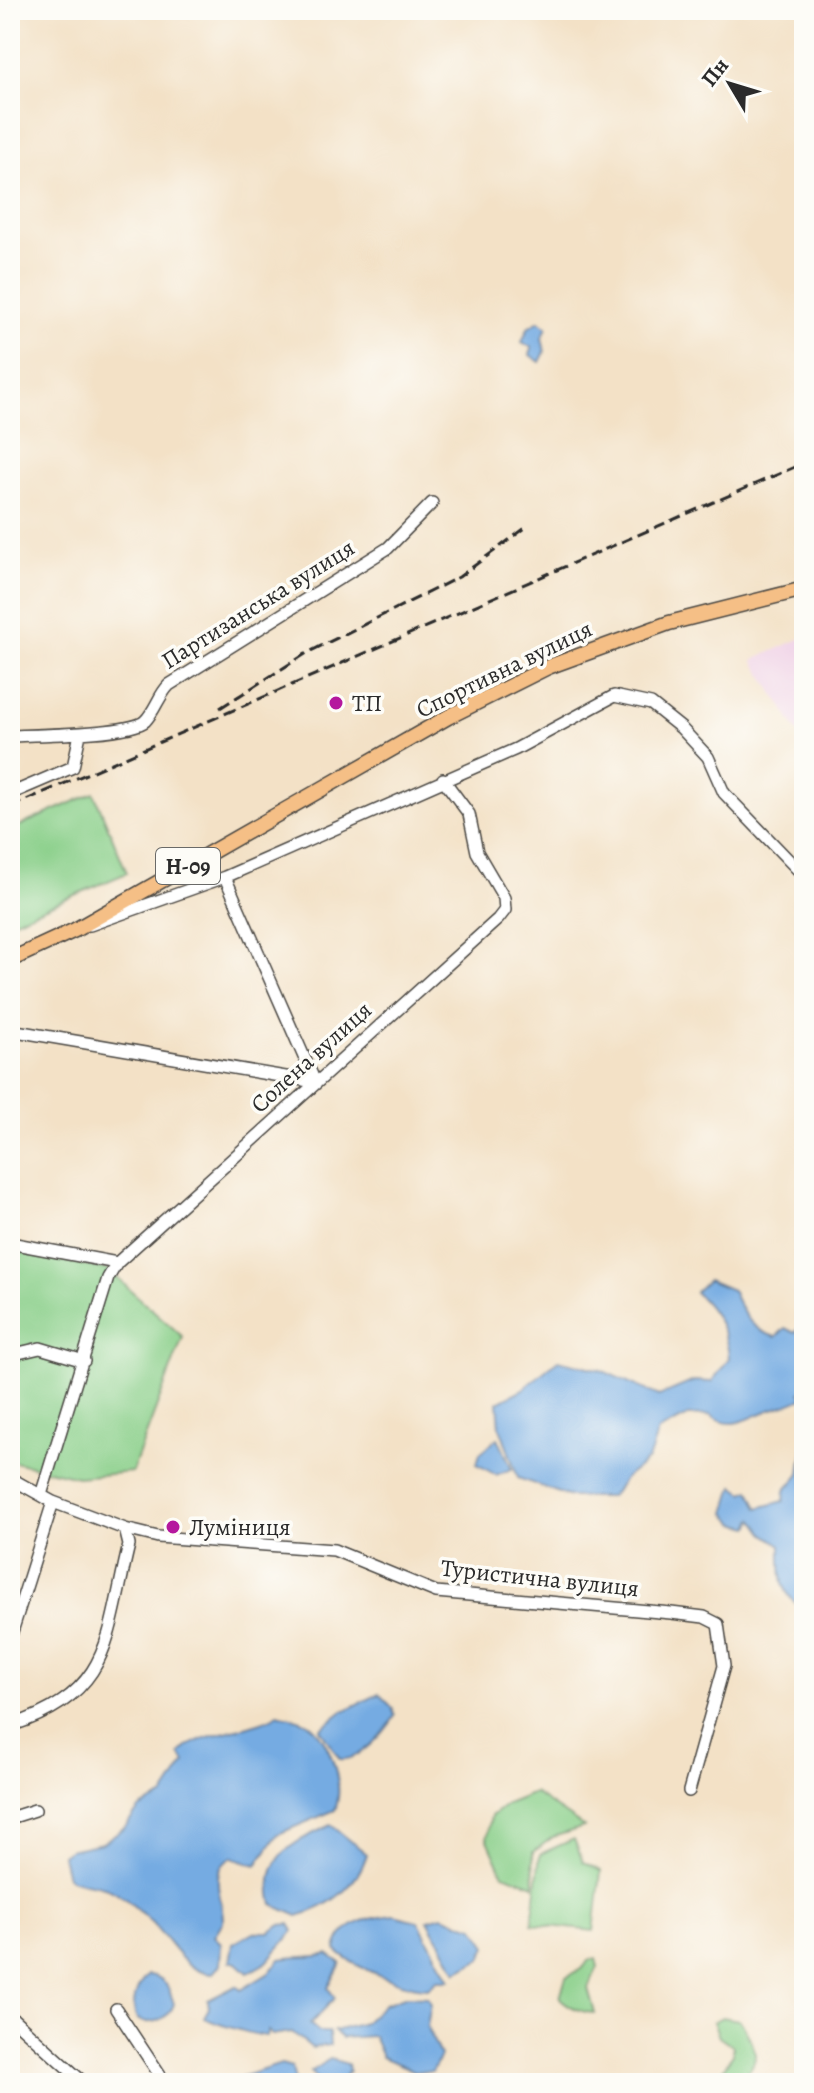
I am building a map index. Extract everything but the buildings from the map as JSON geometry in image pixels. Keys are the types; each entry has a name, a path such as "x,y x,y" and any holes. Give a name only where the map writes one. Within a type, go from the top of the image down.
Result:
{"main road":[{"name":"Спортивна вулиця","path":"10,960 75,930 448,717 548,667 613,641 804,589"}],"street":[{"name":"Партизанська вулиця","path":"10,736 80,734 138,726 147,720 169,685 388,548 432,503"},
{"name":"Спортивна вулиця","path":"75,930 225,877 516,749 614,696 651,704 681,728 708,757 724,793 804,876"},
{"path":"10,794 73,767 80,734"},
{"name":"Солена вулиця","path":"117,1263 505,910 504,898 477,852 469,814 443,779"},
{"path":"225,877 315,1082"},
{"path":"10,1030 315,1082"},
{"path":"10,1243 117,1263 108,1278 41,1495"},
{"path":"10,1355 40,1348 84,1361"},
{"name":"Туристична вулиця","path":"10,1478 53,1502 125,1529 158,1537 334,1550 436,1592 704,1617 718,1624 724,1666 689,1791"},
{"path":"10,1638 53,1502"},
{"path":"10,1726 64,1704 97,1667 107,1642 129,1545 125,1529"},
{"path":"10,1818 35,1810"},
{"path":"116,2009 161,2077 160,2083"},
{"path":"10,2016 84,2083"}],"shaded area":[{"path":"804,637 804,742 753,660"}],"green space":[{"path":"94,793 127,873 10,922 10,830"},
{"path":"10,1250 108,1270 183,1337 132,1472 77,1477 10,1461"},
{"path":"534,1793 584,1827 553,1837 533,1852 534,1885 503,1874 487,1838 491,1816 507,1804"},
{"path":"574,1839 583,1862 601,1871 594,1931 532,1924 540,1854"},
{"path":"596,1959 598,1967 588,1988 595,2013 590,2013 572,2007 560,1998 566,1977 580,1970 589,1960"},
{"path":"722,2017 741,2022 755,2050 752,2067 738,2083 710,2083 733,2054 733,2046 719,2036 713,2022"}],"water":[{"path":"539,321 547,327 542,338 545,352 540,362 530,355 532,348 522,342 528,328"},
{"path":"708,1280 732,1290 748,1320 768,1334 776,1337 785,1328 795,1333 804,1322 804,1390 800,1392 804,1397 736,1423 717,1420 710,1415 688,1416 658,1431 648,1460 625,1478 611,1497 570,1497 518,1478 500,1427 498,1402 523,1389 558,1360 601,1370 659,1396 694,1381 712,1382 729,1358 726,1339 718,1322 695,1292"},
{"path":"498,1438 512,1469 496,1475 477,1464 480,1453"},
{"path":"804,1447 804,1609 785,1589 781,1573 781,1545 764,1533 754,1519 750,1527 735,1523 726,1513 734,1486 744,1493 750,1490 758,1508 784,1501 785,1491 800,1473"},
{"path":"379,1694 392,1707 395,1716 364,1751 348,1759 340,1759 320,1729 343,1711"},
{"path":"278,1714 308,1723 323,1740 334,1763 338,1800 335,1810 278,1834 257,1865 232,1857 224,1863 218,1878 223,1922 214,1936 221,1943 220,1965 212,1974 201,1972 184,1960 155,1926 118,1894 102,1886 67,1877 62,1855 69,1850 102,1843 125,1827 140,1808 163,1797 185,1763 180,1754 188,1746"},
{"path":"331,1825 367,1854 349,1886 321,1907 298,1916 273,1905 270,1888 272,1874 283,1853"},
{"path":"394,1915 418,1921 450,1980 437,1980 428,1988 418,1987 366,1969 336,1950 339,1940 350,1927 366,1920"},
{"path":"442,1916 474,1927 487,1946 481,1959 457,1972 428,1920"},
{"path":"290,1924 294,1931 267,1962 248,1973 236,1962 230,1962 233,1944 254,1932 270,1932 279,1925"},
{"path":"328,1954 341,1963 328,1988 335,1998 310,2024 319,2032 329,2032 330,2045 312,2048 292,2032 272,2035 268,2031 266,2036 260,2035 204,2017 209,2008 208,2000 236,1986 241,1990 269,1973 280,1959"},
{"path":"148,1975 163,1981 174,2004 164,2017 154,2022 137,2019 134,2007 137,1990"},
{"path":"407,1996 427,1997 431,2004 427,2026 440,2056 432,2072 415,2071 382,2057 373,2036 342,2038 334,2031 364,2023 384,2004"},
{"path":"330,2059 348,2064 349,2071 339,2082 321,2083 310,2072"},
{"path":"281,2064 292,2067 295,2083 243,2083 241,2077"}],"railway":[{"path":"10,807 804,463"},
{"path":"220,708 307,653 459,577 528,526"}],"place":[{"name":"ТП","path":"336,703"},
{"name":"Луміниця","path":"173,1527"}]}
